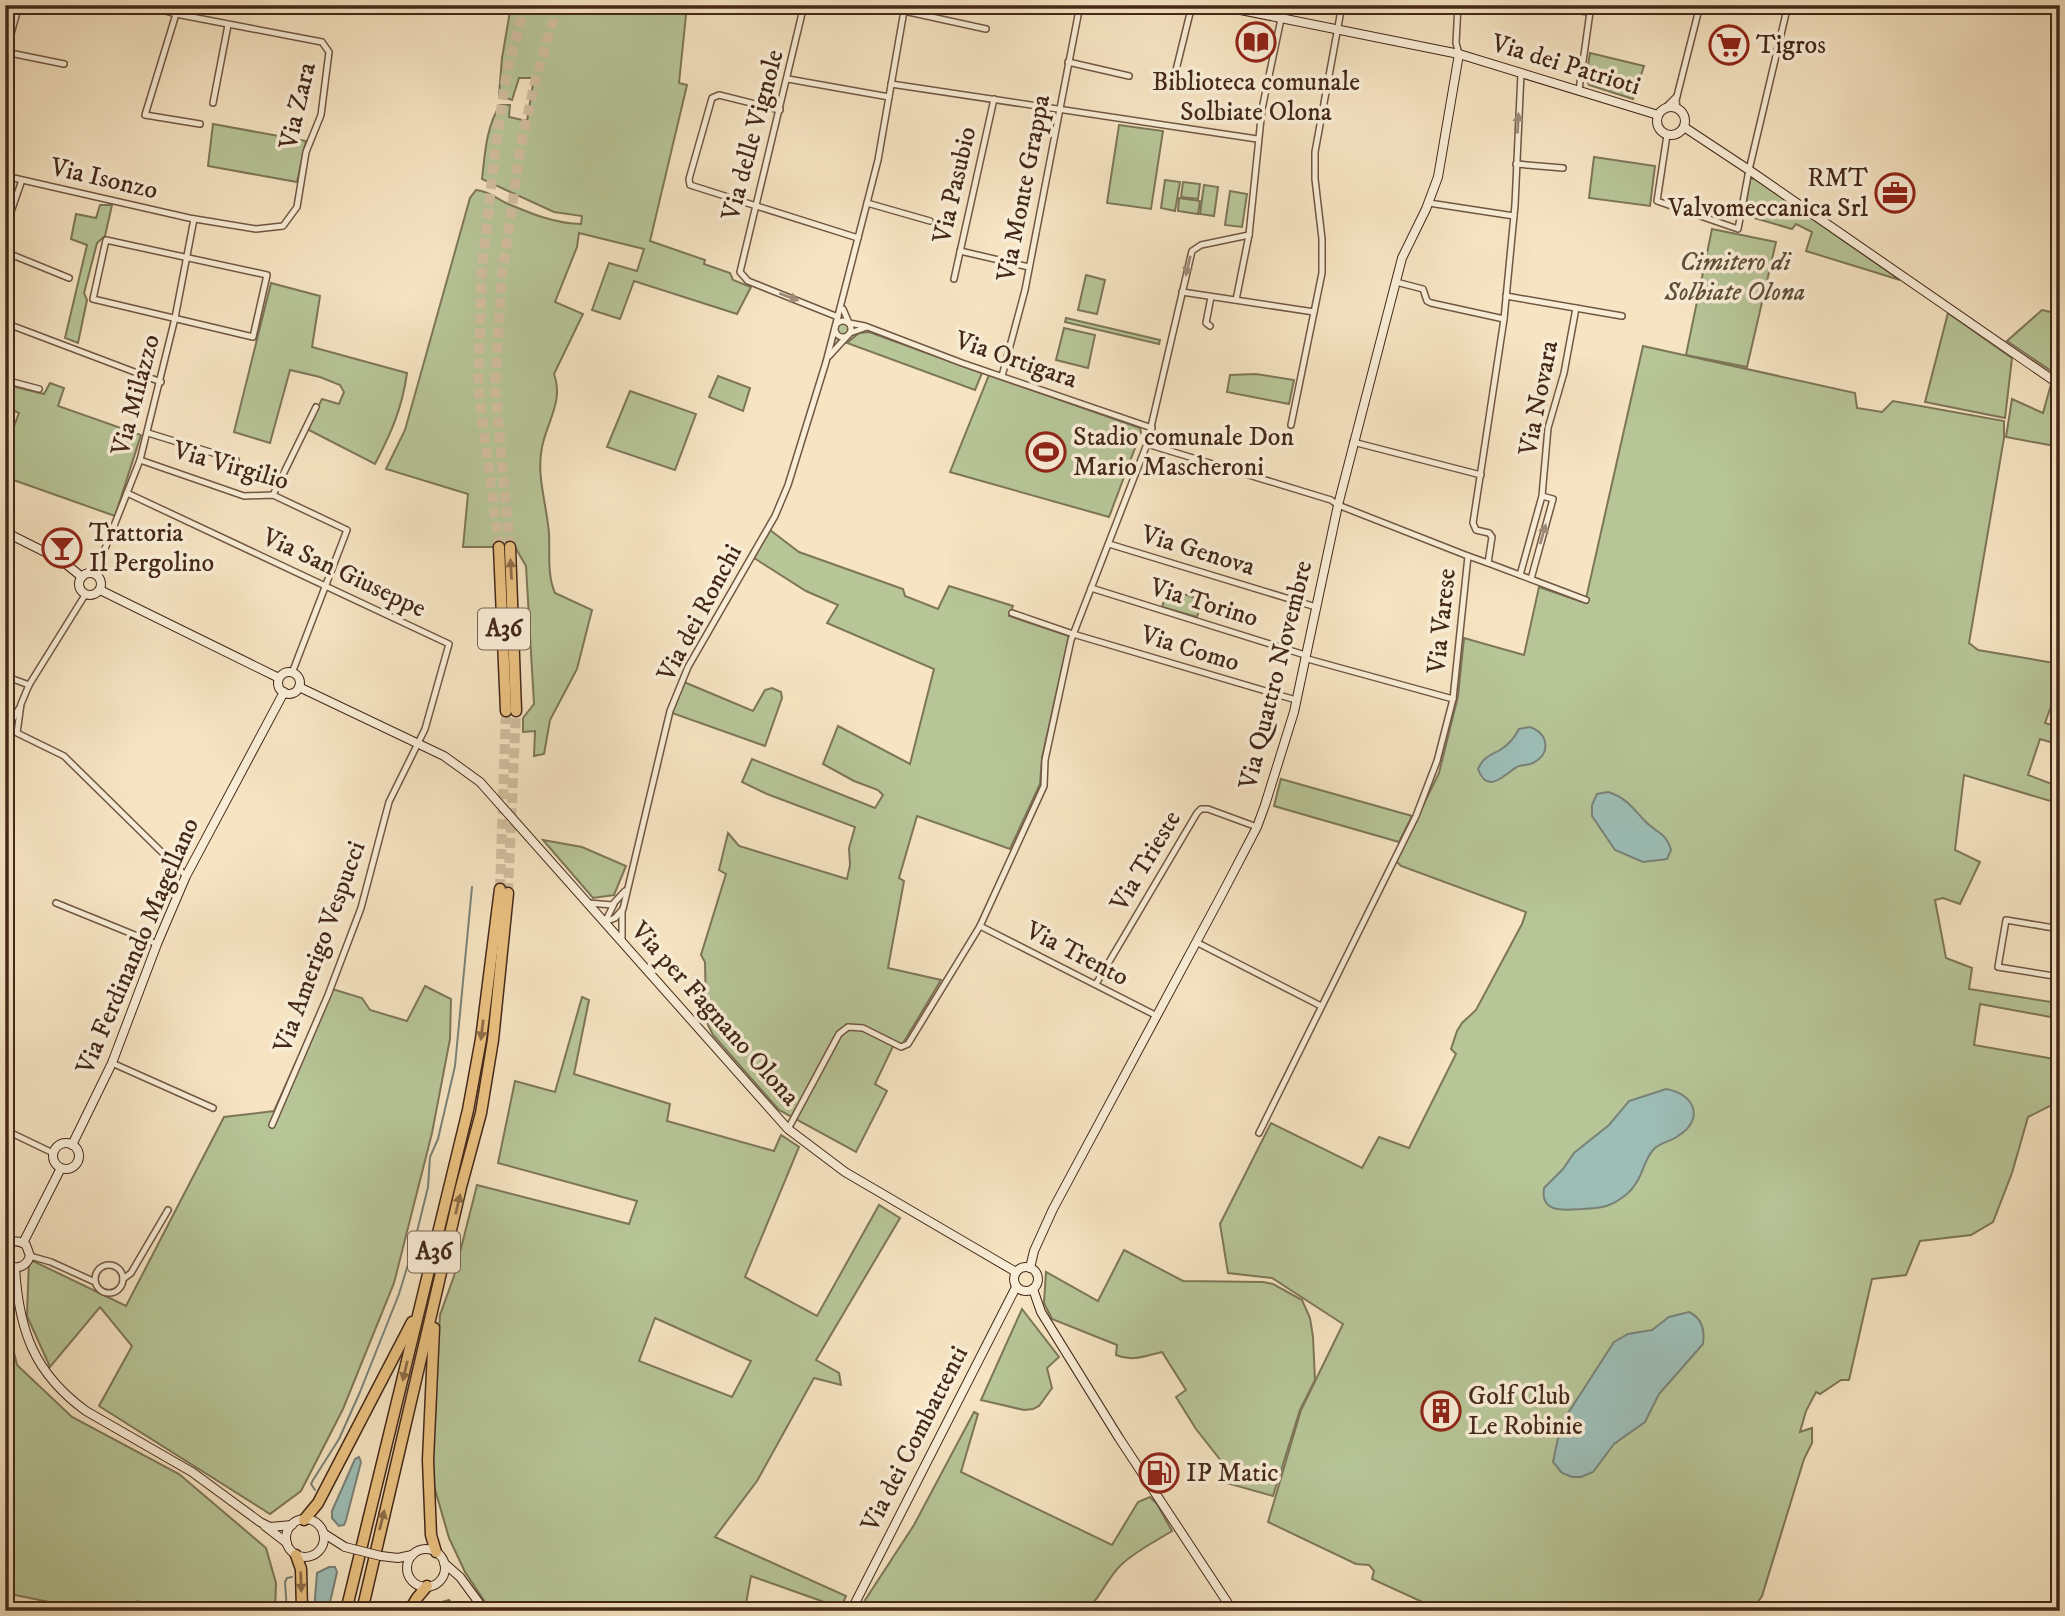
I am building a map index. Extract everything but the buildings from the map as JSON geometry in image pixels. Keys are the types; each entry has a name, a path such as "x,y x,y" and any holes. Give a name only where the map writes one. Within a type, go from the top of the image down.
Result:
{"highway":[{"name":"A36","path":"504,547 511,711"},
{"name":"A36","path":"346,1611 451,1185 475,1075 504,891 493,1040 481,1112 376,1542 362,1611"},
{"path":"304,1520 318,1503 421,1303"},
{"path":"435,1304 428,1460 432,1535 436,1552"},
{"path":"296,1555 301,1569 302,1611"},
{"path":"409,1611 427,1586"}],"street":[{"path":"19,5 5,53 64,64"},
{"name":"Via Zara","path":"144,5 228,25 322,42 330,52 321,115 306,152 297,207 283,226 256,229 194,219"},
{"name":"Via delle Vignole","path":"804,5 788,79 740,265 741,275 748,281 838,317"},
{"name":"Via Monte Grappa","path":"1002,376 1029,267 1080,5"},
{"path":"1176,70 1192,5"},
{"name":"Via dei Patrioti","path":"1216,5 1459,54 1658,115"},
{"path":"1236,300 1249,235 1257,139 1276,18 1275,5"},
{"path":"1291,425 1322,273 1315,152 1342,5"},
{"path":"1458,5 1456,43 1459,54"},
{"path":"1523,5 1591,9 1579,90"},
{"path":"1677,96 1658,115 1658,129 1667,135 1677,134 1684,127 1684,116 1678,108 1677,96 1700,5"},
{"path":"1667,135 1657,201 1738,229 1787,5"},
{"path":"905,8 986,29"},
{"name":"Via dei Ronchi","path":"622,942 620,921 670,712 688,667 775,516 788,485 826,362 867,203 905,8"},
{"path":"176,14 145,115 200,124"},
{"path":"213,103 228,25"},
{"name":"Via Quattro Novembre","path":"1030,1268 1034,1251 1054,1209 1257,827 1296,700 1353,442 1405,249 1429,203 1438,177 1459,54"},
{"path":"1068,62 1129,76"},
{"name":"Via Varese","path":"1259,1133 1416,817 1437,761 1453,699 1468,556 1488,563 1492,537 1473,526 1504,319 1514,216 1521,73"},
{"path":"788,79 889,97"},
{"path":"891,84 1257,139"},
{"path":"780,110 719,95 712,98 689,179 690,185 858,237"},
{"name":"Via Pasubio","path":"954,279 994,99"},
{"path":"1666,107 1678,108"},
{"path":"1684,127 2060,385"},
{"path":"1516,164 1563,168"},
{"name":"Via Isonzo","path":"5,176 194,219"},
{"path":"5,229 22,180"},
{"path":"867,203 930,221"},
{"path":"1429,203 1514,216"},
{"name":"Via Milazzo","path":"95,574 141,460 161,382 194,219"},
{"path":"788,1129 839,1034 848,1027 863,1028 901,1047 908,1044 980,926 1044,786 1045,760 1073,634 1147,444 1194,248 1249,235"},
{"path":"106,240 267,275 253,337 175,318 93,299 106,240"},
{"path":"960,251 1029,267"},
{"path":"5,252 69,278"},
{"path":"1396,282 1423,289 1427,301 1431,303 1504,319"},
{"path":"1182,292 1314,312"},
{"path":"1506,296 1622,316"},
{"path":"1210,326 1206,323 1211,297"},
{"name":"Via dei Ronchi","path":"826,362 851,331 843,302"},
{"name":"Via Novara","path":"1520,575 1542,496 1548,428 1564,373 1576,308"},
{"path":"849,323 841,321 835,327 838,335 848,336 868,327"},
{"path":"5,323 161,382"},
{"name":"Via Ortigara","path":"849,323 868,327 1152,428"},
{"path":"5,380 39,389"},
{"path":"273,495 316,407"},
{"path":"148,433 236,460"},
{"path":"1353,442 1481,475"},
{"path":"1147,444 1331,500 1468,556"},
{"name":"Via Virgilio","path":"141,460 244,496 273,495 347,530 325,586"},
{"name":"Via San Giuseppe","path":"127,493 449,643 425,729 416,744"},
{"name":"Via Novara","path":"1531,579 1553,499 1542,496"},
{"path":"5,533 61,560 82,577"},
{"name":"Via Genova","path":"1109,544 1316,607"},
{"path":"1488,563 1586,600"},
{"path":"87,573 95,574 101,582 100,590 93,595 85,595 79,588 82,577 87,573"},
{"path":"292,673 325,586"},
{"name":"Via Torino","path":"1091,588 1305,657 1453,699"},
{"path":"100,590 279,678"},
{"path":"5,732 29,685 85,595"},
{"name":"Via Como","path":"1012,613 1073,634 1296,700"},
{"path":"286,672 292,673 298,677 299,687 290,693 284,692 278,684 279,678 286,672"},
{"path":"5,676 29,685"},
{"name":"Via per Fagnano Olona","path":"299,687 444,756 480,782 788,1129 845,1172 1016,1272"},
{"name":"Via Ferdinando Magellano","path":"23,1242 61,1168 69,1169 76,1164 79,1156 72,1145 112,1063 186,876 284,692"},
{"path":"21,704 17,733 64,756 186,876"},
{"name":"Via Amerigo Vespucci","path":"272,1125 328,995 368,887 389,802 416,744"},
{"name":"Via Trieste","path":"1096,984 1201,809 1208,809 1257,827"},
{"path":"605,922 614,904 627,888"},
{"path":"56,902 157,944"},
{"path":"589,904 614,904"},
{"path":"605,922 615,918 623,909"},
{"path":"2060,929 2006,920 1998,967 2060,977"},
{"name":"Via Trento","path":"980,926 1157,1016"},
{"path":"1196,942 1321,1006"},
{"path":"112,1063 213,1108"},
{"path":"5,1130 54,1153"},
{"path":"61,1168 54,1160 54,1153 61,1144 72,1145"},
{"path":"30,1256 51,1262 95,1282 104,1292 113,1293 131,1273 168,1210"},
{"path":"5,1247 15,1241 23,1242 30,1256 23,1266 15,1268 5,1262"},
{"path":"95,1282 96,1273 107,1265 120,1270 123,1279"},
{"path":"15,1268 17,1294 30,1342 37,1359 57,1387 86,1411 204,1479 286,1543 296,1555 306,1557 319,1551 342,1547"},
{"path":"1022,1268 1030,1268 1036,1273 1038,1280 1033,1289 1026,1292 1016,1287 1014,1280 1016,1272 1022,1268"},
{"name":"Via dei Combattenti","path":"851,1611 1016,1287"},
{"path":"1033,1289 1041,1312 1119,1438 1233,1611"},
{"path":"260,1522 270,1527 292,1525 304,1520 318,1525 323,1534 342,1547 385,1557 412,1555 426,1549 436,1552 485,1611"},
{"path":"286,1543 287,1533 292,1525"},
{"path":"319,1551 323,1534"},
{"path":"408,1572 408,1562 412,1555"},
{"path":"385,1557 408,1572 414,1582 427,1586 434,1585 441,1579 444,1563"},
{"path":"441,1579 454,1579 466,1586"}],"green space":[{"path":"511,5 687,5 679,83 687,85 650,241 705,260 704,264 730,273 733,280 751,287 737,314 634,281 620,319 592,310 609,263 637,271 644,249 579,233 577,247 555,302 583,314 554,374 557,384 556,402 542,447 540,469 549,534 552,586 555,593 592,610 577,669 550,720 544,754 534,756 535,731 523,732 523,718 534,704 526,566 515,547 463,547 468,494 386,469 405,430 470,198 476,190 543,217 581,224 582,216 554,212 482,179 489,131 500,105 510,105 509,117 527,121 534,78 519,78 512,100 499,95"},
{"path":"1590,53 1644,66 1633,99 1589,85 1586,78"},
{"path":"213,124 306,141 297,182 208,166"},
{"path":"1119,125 1163,131 1151,209 1107,203"},
{"path":"1594,157 1655,166 1650,206 1589,198"},
{"path":"1754,178 1900,280 1806,251 1812,232 1796,224 1792,229 1744,215 1750,179"},
{"path":"1165,180 1180,182 1175,211 1161,208"},
{"path":"1183,182 1200,184 1198,199 1181,197"},
{"path":"1204,185 1218,187 1214,216 1200,214"},
{"path":"1230,191 1247,194 1242,227 1225,225"},
{"path":"1179,198 1200,201 1198,214 1178,211"},
{"path":"100,205 112,205 105,236 97,243 84,293 87,300 78,343 65,338 87,245 71,239 76,214 96,218"},
{"name":"Cimitero di Solbiate Olona","path":"1712,229 1776,242 1747,367 1686,355"},
{"path":"1086,275 1105,280 1097,314 1078,310"},
{"path":"271,283 320,296 312,347 407,373 395,420 375,464 307,429 322,399 339,404 344,392 340,385 290,370 270,443 234,432"},
{"path":"843,306 849,323 868,327 857,330 830,355"},
{"path":"2042,310 2060,314 2060,377 2007,341"},
{"path":"1948,313 2012,358 2005,418 1925,402"},
{"path":"1066,318 1160,340 1159,344 1065,322"},
{"path":"1064,328 1095,335 1088,368 1056,360"},
{"path":"869,332 982,373 975,390 847,343 859,333"},
{"path":"1643,346 1855,393 1857,408 1882,412 1893,401 2004,421 2004,438 1969,643 1978,650 2060,664 2060,703 2053,701 2045,723 2060,727 2060,745 2040,739 2028,775 2060,787 2060,804 1964,775 1955,850 1980,862 1960,904 1943,898 1935,900 1946,958 1972,968 1969,989 2058,1003 2056,1018 1980,1004 1974,1045 2060,1060 2060,1101 2028,1117 2012,1173 1993,1222 1971,1235 1920,1241 1906,1275 1872,1279 1849,1380 1841,1380 1820,1394 1816,1392 1806,1411 1800,1432 1812,1428 1812,1443 1804,1459 1762,1596 1752,1611 1442,1611 1372,1579 1374,1571 1369,1565 1356,1564 1268,1522 1301,1410 1343,1324 1272,1278 1228,1273 1220,1224 1271,1123 1362,1168 1379,1137 1409,1148 1456,1054 1451,1049 1457,1031 1476,1010 1522,924 1526,912 1401,866 1397,859 1439,773 1458,696 1464,638 1524,655 1539,587 1585,603"},
{"path":"1256,374 1294,380 1289,404 1227,392 1230,375"},
{"name":"Stadio comunale Don Mario Mascheroni","path":"989,375 1140,428 1141,432 1109,517 950,472"},
{"path":"718,376 750,388 743,411 709,397"},
{"path":"50,383 64,388 58,406 141,435 115,516 5,477 5,450 19,413 5,406 12,386 44,394"},
{"path":"2051,384 2060,390 2060,447 2006,437 2012,399 2043,413"},
{"path":"630,391 696,414 675,470 607,447"},
{"path":"770,530 799,552 903,589 905,596 938,609 949,586 1013,606 1009,616 1069,636 1042,758 1040,784 1010,849 917,816 899,878 904,881 888,968 941,980 902,1045 894,1044 875,1084 887,1091 856,1152 779,1110 713,1035 708,1025 705,962 701,955 726,874 719,870 728,833 739,846 847,879 849,848 855,827 742,782 752,759 875,808 883,795 878,790 854,781 823,764 838,726 910,764 934,669 827,623 838,605 806,591 754,558"},
{"path":"1168,589 1202,600 1197,617 1162,607"},
{"path":"684,682 753,711 765,690 772,688 781,692 782,698 765,746 672,713"},
{"path":"1281,778 1412,816 1399,842 1274,806"},
{"path":"543,840 582,847 626,866 614,895 593,898"},
{"path":"425,986 451,999 450,1039 432,1133 394,1283 343,1409 301,1491 270,1514 99,1406 132,1346 100,1307 50,1367 27,1316 29,1259 126,1306 224,1117 274,1111 329,988 362,998 370,1010 407,1021"},
{"path":"582,997 589,1000 574,1074 670,1104 667,1121 774,1151 781,1135 799,1147 745,1277 817,1316 879,1205 900,1218 816,1360 839,1373 841,1385 814,1378 757,1481 715,1537 846,1596 841,1608 751,1576 745,1609 748,1611 491,1611 465,1572 449,1538 430,1472 440,1315 454,1276 477,1185 629,1224 637,1201 498,1163 515,1081 555,1092","holes":["655,1318 751,1361 732,1397 639,1361"]},
{"path":"1124,1250 1183,1281 1263,1282 1273,1284 1302,1300 1310,1318 1315,1380 1300,1410 1273,1496 1223,1482 1229,1471 1196,1429 1176,1397 1186,1390 1162,1352 1139,1358 1122,1357 1116,1355 1117,1345 1052,1319 1044,1303 1046,1272 1098,1301"},
{"path":"1022,1309 1059,1357 1047,1368 1052,1388 1039,1406 1024,1410 981,1400"},
{"path":"5,1314 17,1365 72,1417 179,1474 266,1548 276,1583 275,1611 156,1611 138,1601 133,1603 128,1611 93,1611 5,1593"},
{"path":"974,1412 978,1414 961,1472 1112,1545 1138,1502 1150,1497 1172,1531 1122,1564 1085,1611 858,1611 914,1525"},
{"path":"449,1600 458,1611 423,1611 425,1607"}],"water":[{"path":"1530,727 1544,739 1543,755 1533,763 1519,766 1496,781 1486,781 1478,769 1483,761 1506,746 1519,729"},
{"path":"1608,792 1624,800 1664,836 1671,850 1667,859 1643,862 1615,850 1592,816 1592,805 1597,794"},
{"path":"1666,1089 1684,1096 1690,1102 1694,1115 1692,1122 1678,1136 1654,1149 1637,1182 1627,1194 1611,1204 1596,1208 1561,1210 1546,1202 1544,1188 1574,1153 1609,1125 1629,1101"},
{"path":"1689,1312 1702,1325 1703,1344 1659,1394 1645,1422 1614,1444 1593,1472 1581,1477 1562,1473 1553,1462 1563,1421 1614,1342 1628,1334 1652,1330 1669,1317"},
{"path":"359,1457 361,1462 346,1520 344,1525 339,1526 332,1518 332,1511 355,1459"},
{"path":"335,1567 337,1572 328,1611 314,1611 317,1573"}],"waterway":[{"path":"315,1490 311,1484 339,1439 360,1392 399,1294 413,1248 428,1187 430,1157 438,1139 455,1066 472,887"},
{"path":"287,1611 285,1582 292,1577"}],"tunnel":[{"path":"499,547 478,387 482,268 507,71 525,5"},
{"path":"510,547 495,387 502,274 521,145 536,78 558,5"},
{"path":"500,889 506,711"},
{"path":"508,893 516,711"}],"place":[{"name":"Biblioteca comunale Solbiate Olona","path":"1256,42"},
{"name":"Tigros","path":"1729,45"},
{"name":"RMT Valvomeccanica Srl","path":"1895,193"},
{"name":"Stadio comunale Don Mario Mascheroni","path":"1046,452"},
{"name":"Trattoria Il Pergolino","path":"62,548"},
{"name":"Golf Club Le Robinie","path":"1441,1411"},
{"name":"IP Matic","path":"1159,1473"}]}
